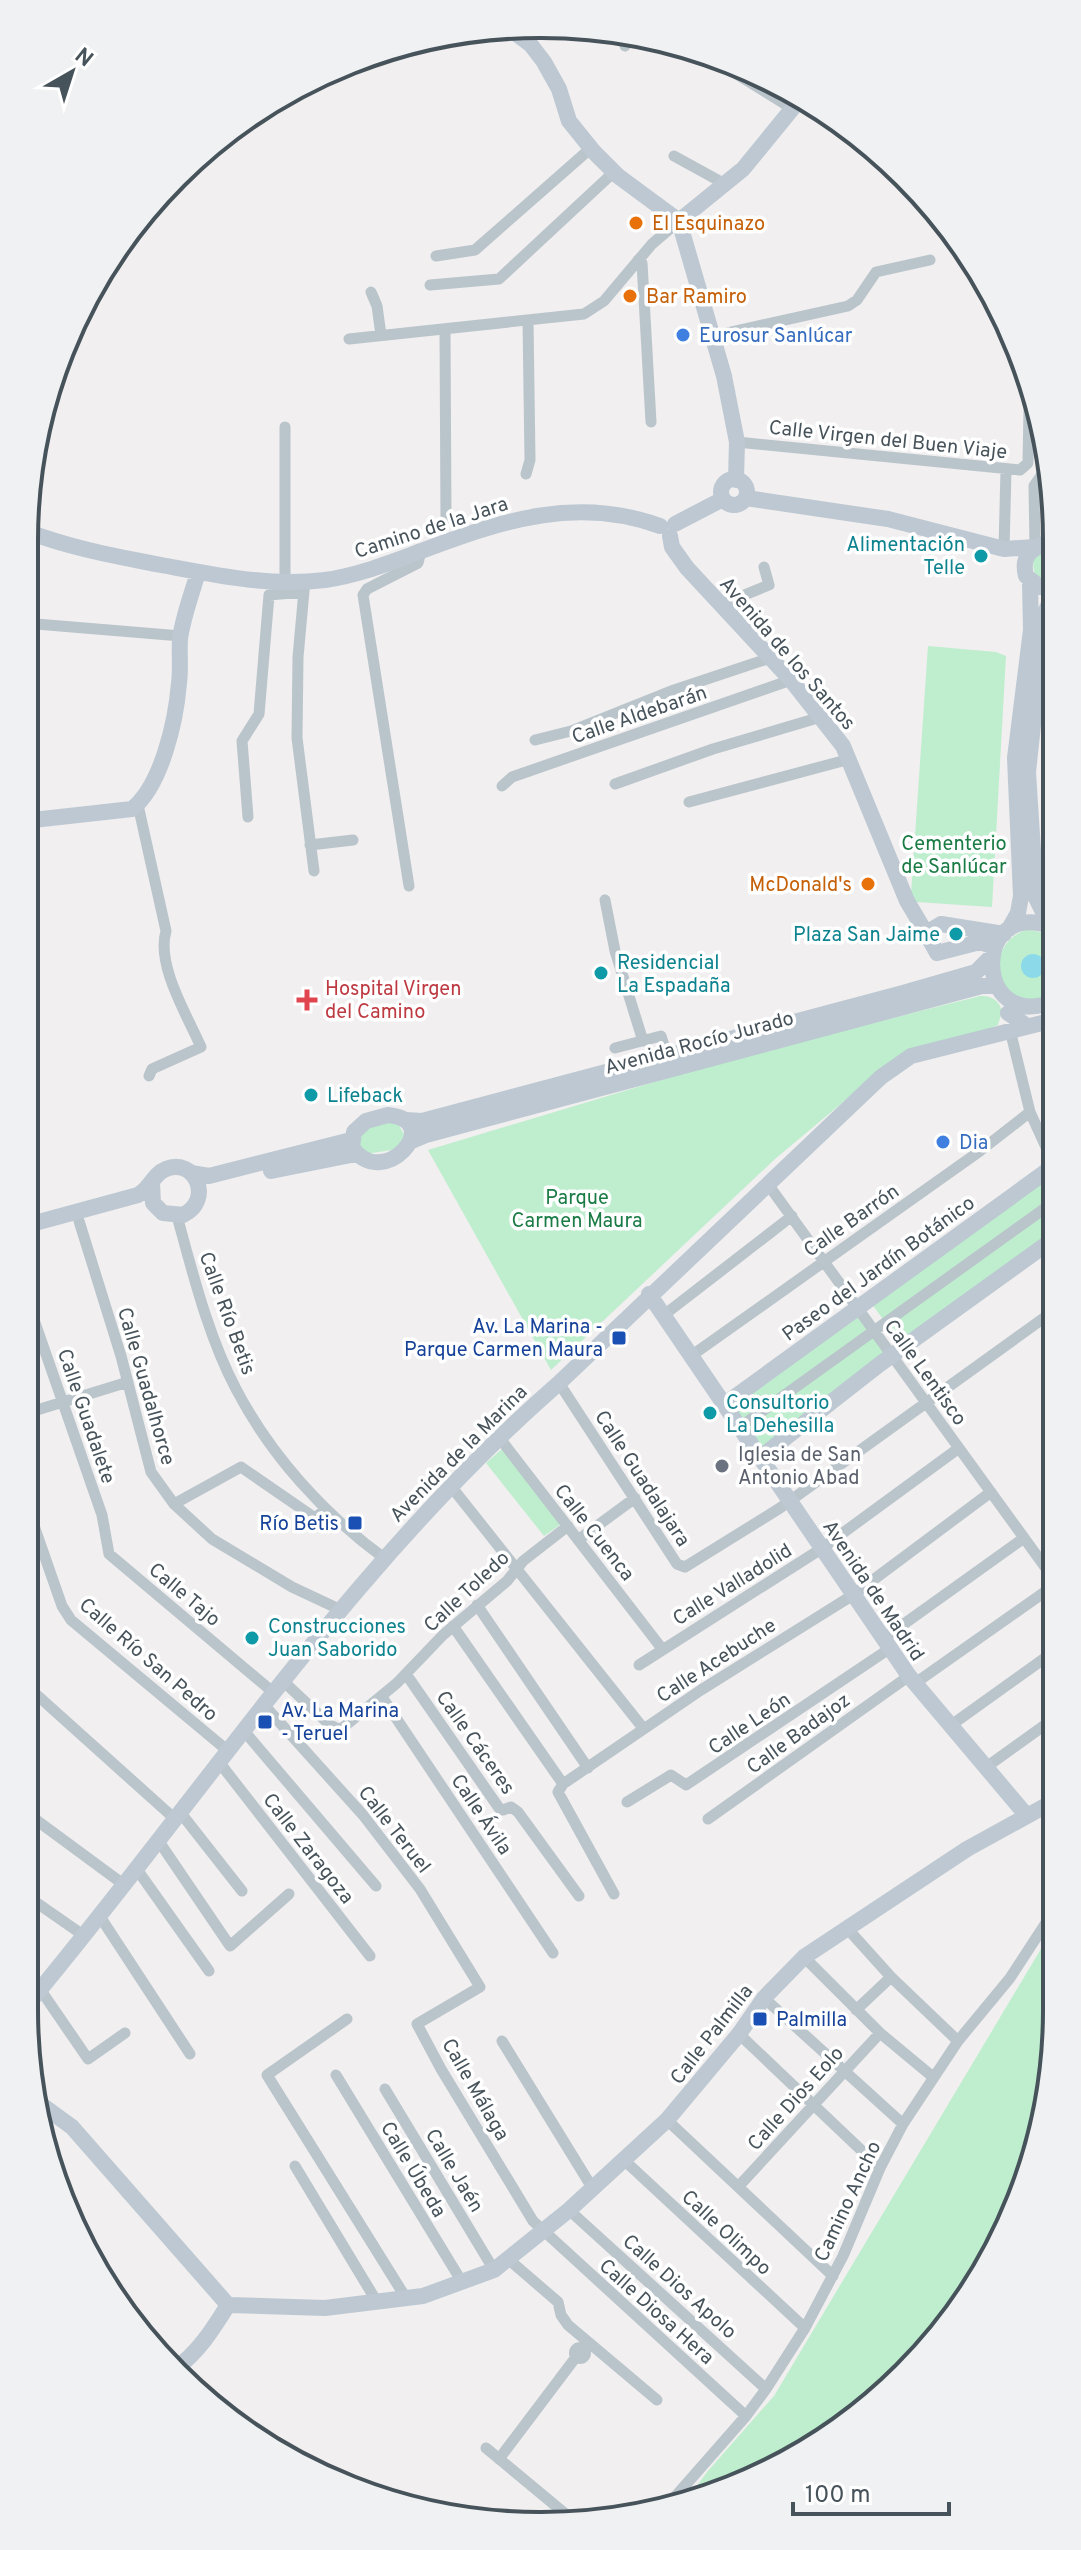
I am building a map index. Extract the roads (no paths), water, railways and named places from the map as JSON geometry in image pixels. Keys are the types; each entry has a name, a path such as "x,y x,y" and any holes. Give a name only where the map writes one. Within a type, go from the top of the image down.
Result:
{"street":[{"path":"531,38 531,45"},
{"path":"523,39 531,45 559,89 569,121 591,148 614,172 679,221 724,376 737,442 736,480"},
{"path":"349,339 584,314 604,301 652,244 743,169 795,107"},
{"path":"436,256 475,250 591,148"},
{"path":"674,156 725,184"},
{"path":"430,285 499,279 614,172"},
{"path":"638,260 642,263 651,422"},
{"path":"713,336 848,306 857,300 876,272 930,260"},
{"path":"371,292 377,306 381,335"},
{"path":"526,474 530,460 528,320"},
{"path":"445,329 446,520"},
{"name":"Calle Virgen del Buen Viaje","path":"737,442 1020,470 1028,463 1029,423"},
{"path":"285,427 285,581"},
{"path":"1006,470 1004,549 1027,575 1043,587"},
{"path":"1039,478 1034,486 1043,528"},
{"path":"746,498 746,486 736,480 724,484 721,491 723,499 735,506 746,498 888,519 1004,549 1043,544"},
{"path":"668,529 723,499"},
{"name":"Camino de la Jara","path":"38,536 85,550 198,572 305,586 370,570 502,524 548,512 597,511 637,518 668,529"},
{"name":"Avenida de los Santos","path":"668,529 672,547 687,568 791,680 850,759 907,901 926,933"},
{"path":"1043,546 1026,556 1031,630 1015,758 1022,886 1018,913 999,942 990,967 1005,1006 1030,1112 1043,1141"},
{"path":"409,886 363,595 367,589 418,563 421,551"},
{"path":"720,605 769,585 764,567"},
{"path":"38,819 132,809 144,800 155,780 170,733 180,680 181,636 198,572"},
{"path":"248,817 242,741 259,714 269,595 305,586 298,657 297,738 314,871"},
{"path":"38,622 181,636"},
{"path":"1043,632 1028,772 1034,881 1038,905 1043,913"},
{"path":"535,740 571,731 671,691 770,658"},
{"name":"Calle Aldebarán","path":"502,786 512,777 791,680"},
{"path":"615,784 713,749 821,717"},
{"path":"689,802 850,759"},
{"path":"138,805 166,931 162,944 166,966 201,1047 152,1069 149,1076"},
{"path":"310,845 353,840"},
{"path":"1034,881 1043,879"},
{"path":"605,900 615,951 643,1041"},
{"path":"999,942 970,927 941,924 926,933 937,953 980,942 999,942 1022,923 1043,924"},
{"path":"970,927 970,945"},
{"name":"Avenida Rocío Jurado","path":"406,1120 422,1121 976,972 999,942"},
{"name":"Avenida Rocío Jurado","path":"412,1141 982,986 1005,1006"},
{"path":"1005,1006 1043,1005"},
{"path":"1005,1006 1027,1026 1043,1022"},
{"name":"Avenida de la Marina","path":"38,1992 384,1558 498,1436 559,1383 649,1294 881,1077 911,1056 1005,1006"},
{"name":"Avenida Rocío Jurado","path":"615,1048 661,1036 667,1055"},
{"name":"Calle Barrón","path":"691,1356 980,1151 1030,1112"},
{"path":"388,1115 406,1120 412,1130 412,1141 405,1151 378,1163 363,1160 354,1147 354,1132 366,1121 388,1115"},
{"path":"38,1222 138,1195 158,1173 169,1168 209,1176 354,1147"},
{"path":"199,1196 213,1186 354,1147"},
{"path":"38,1232 142,1205 177,1216 194,1208 199,1196 198,1183 191,1173"},
{"name":"Paseo del Jardín Botánico","path":"725,1404 1043,1174"},
{"path":"152,1183 151,1196 157,1208"},
{"name":"Calle Lentisco","path":"767,1183 1043,1565"},
{"path":"740,1427 1043,1210"},
{"name":"Calle Río Betis","path":"177,1216 213,1334 236,1389 274,1450 326,1509 384,1558"},
{"path":"664,1315 792,1216"},
{"name":"Calle Guadalhorce","path":"79,1221 128,1382 151,1472 174,1504 212,1539 292,1587 341,1610"},
{"path":"761,1457 1043,1247"},
{"name":"Avenida de Madrid","path":"649,1294 911,1680 1027,1816"},
{"path":"790,1501 1043,1319"},
{"name":"Calle Guadalete","path":"38,1330 102,1515 109,1554"},
{"path":"38,1410 128,1382"},
{"name":"Calle Guadalajara","path":"559,1383 677,1564 685,1567 692,1565 790,1501"},
{"name":"Calle Cuenca","path":"498,1436 663,1650"},
{"name":"Calle Valladolid","path":"639,1665 821,1549 959,1448"},
{"path":"174,1504 241,1467 315,1518 326,1509"},
{"path":"450,1485 643,1728"},
{"name":"Calle Acebuche","path":"563,1784 643,1728 853,1595 991,1492"},
{"path":"578,1540 635,1498"},
{"name":"Calle Toledo","path":"274,1693 340,1730 382,1697 453,1626 568,1526"},
{"name":"Calle Río San Pedro","path":"38,1537 62,1606 71,1620 224,1757"},
{"path":"886,1644 1024,1538"},
{"name":"Calle Tajo","path":"109,1554 274,1693"},
{"name":"Calle Badajoz","path":"708,1819 1043,1592"},
{"path":"477,1605 588,1768"},
{"path":"453,1626 563,1784 558,1792 614,1894"},
{"name":"Calle León","path":"627,1802 671,1775 686,1785 886,1644"},
{"path":"950,1726 1043,1659"},
{"name":"Calle Cáceres","path":"406,1674 499,1808 511,1807 518,1812 579,1896"},
{"name":"Calle Teruel","path":"274,1693 420,1889 480,1987"},
{"path":"38,1696 177,1816 242,1891"},
{"name":"Calle Ávila","path":"382,1697 553,1953"},
{"path":"985,1768 1043,1726"},
{"path":"244,1731 376,1886"},
{"name":"Calle Zaragoza","path":"224,1757 370,1956"},
{"name":"Calle Palmilla","path":"228,2305 325,2308 423,2296 494,2270 544,2232 667,2120 739,2034 764,1998 804,1957 967,1849 1043,1808"},
{"path":"38,1821 123,1884"},
{"path":"158,1840 230,1946 289,1894"},
{"path":"136,1868 209,1971"},
{"path":"38,1904 83,1935"},
{"path":"99,1915 190,2054"},
{"path":"846,1927 891,1977 958,2041"},
{"name":"Camino Ancho","path":"678,2493 766,2389 805,2328 833,2276 880,2168 903,2124 958,2041 1010,1978 1043,1927"},
{"path":"804,1957 880,2033 933,2077"},
{"path":"856,2010 891,1977"},
{"name":"Calle Málaga","path":"480,1987 417,2024 525,2209 544,2232"},
{"path":"40,1989 88,2059 125,2033"},
{"path":"764,1998 903,2124"},
{"path":"347,2019 267,2075 406,2298"},
{"name":"Calle Dios Eolo","path":"738,2187 880,2033"},
{"path":"739,2034 880,2168"},
{"path":"502,2041 593,2189"},
{"name":"Calle Úbeda","path":"336,2075 462,2282"},
{"name":"Calle Jaén","path":"385,2089 494,2270"},
{"path":"48,2110 72,2127 228,2305 210,2334 183,2363"},
{"path":"667,2120 833,2276"},
{"name":"Calle Olimpo","path":"625,2161 805,2328"},
{"path":"295,2166 377,2302"},
{"name":"Calle Dios Apolo","path":"569,2210 766,2389"},
{"name":"Calle Diosa Hera","path":"544,2232 746,2416"},
{"path":"508,2259 558,2302 561,2315 582,2349 657,2400"},
{"path":"499,2459 582,2349"},
{"path":"486,2448 562,2511"}],"water":[{"path":"1033,954 1042,957 1042,975 1033,978 1024,975 1021,966 1024,957"}],"place":[{"name":"El Esquinazo","path":"636,223"},
{"name":"Bar Ramiro","path":"630,296"},
{"name":"Eurosur Sanlúcar","path":"683,335"},
{"name":"Alimentación Telle","path":"981,556"},
{"name":"McDonald's","path":"868,884"},
{"name":"Plaza San Jaime","path":"956,934"},
{"name":"Residencial La Espadaña","path":"601,973"},
{"name":"Hospital Virgen del Camino","path":"307,1000"},
{"name":"Lifeback","path":"311,1095"},
{"name":"Dia","path":"943,1142"},
{"name":"Av. La Marina - Parque Carmen Maura","path":"619,1338"},
{"name":"Consultorio La Dehesilla","path":"710,1413"},
{"name":"Iglesia de San Antonio Abad","path":"722,1466"},
{"name":"Río Betis","path":"355,1523"},
{"name":"Construcciones Juan Saborido","path":"252,1638"},
{"name":"Av. La Marina - Teruel","path":"265,1722"},
{"name":"Palmilla","path":"760,2019"}],"park label":[{"name":"Cementerio de Sanlúcar","path":"954,854"},
{"name":"Parque Carmen Maura","path":"577,1208"}]}
